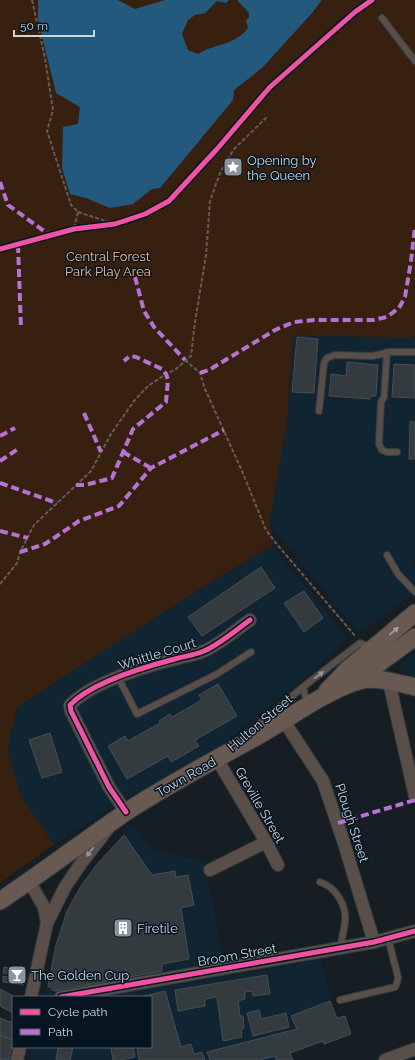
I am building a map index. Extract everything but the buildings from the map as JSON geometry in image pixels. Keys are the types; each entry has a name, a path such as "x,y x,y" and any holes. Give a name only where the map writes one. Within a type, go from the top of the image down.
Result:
{"main road":[{"name":"Hulton Street","path":"313,702 347,670 372,651 415,613"},
{"name":"Hulton Street","path":"359,681 372,651 415,637"},
{"name":"Town Road","path":"372,651 411,686"},
{"name":"Town Road","path":"0,901 120,817 284,721 313,702 359,681 368,680 389,682 411,686"}],"street":[{"name":"Whittle Court","path":"120,817 109,786 70,705 78,697 118,677 205,651 250,620"},
{"path":"389,682 415,796"},
{"name":"Plough Street","path":"284,721 323,780 374,942"},
{"name":"Greville Street","path":"217,759 278,865"},
{"path":"31,996 48,923 65,886 82,862 120,817"},
{"path":"210,870 266,842"},
{"path":"29,881 44,907 48,923"},
{"name":"Broom Street","path":"67,996 374,942 415,931"},
{"path":"17,1060 20,1048"},
{"path":"385,1060 415,1049"}],"lane":[{"path":"382,18 415,61"},
{"path":"387,352 384,397 381,402 379,444 382,450 387,452 397,452"},
{"path":"319,411 324,362 327,358 335,355 372,356 387,352 415,352"},
{"path":"387,555 398,574 415,592"},
{"name":"Hulton Street","path":"217,759 303,687 372,651"},
{"path":"118,677 137,714 217,674 251,652"},
{"name":"Hulton Street","path":"303,687 313,702"},
{"path":"320,882 328,884 333,889 339,897 344,911 345,921 340,948"},
{"path":"340,1000 395,987 398,977 388,938"}],"path":[{"path":"32,0 45,58 53,110 47,131 71,205 78,212 118,223"},
{"path":"0,584 17,563 20,552 34,525 91,471 111,434 134,401 148,386 176,369 191,356 206,255 210,201 221,171 234,149 268,116"},
{"path":"74,229 78,212"},
{"path":"101,226 118,223"},
{"path":"68,231 81,228"},
{"path":"185,360 200,373 205,389 242,471 266,530 372,651"}],"shaded area":[{"path":"293,335 415,338 415,560 411,563 415,567 415,592 359,633 269,523 287,424"},
{"path":"272,545 348,639 311,672 211,754 120,802 54,844 22,798 8,757 8,746 17,707 176,604"},
{"path":"415,652 415,678 403,673 399,663"},
{"path":"134,823 153,850 205,862 226,977 320,959 337,1018 345,1016 351,1034 324,1044 323,1041 290,1053 293,1060 29,1060 32,1048 152,1048 152,996 44,996 56,945 98,863"}],"green space":[{"name":"Central Forest Park Play Area","path":"0,0 415,0 415,333 413,338 293,335 287,424 269,523 273,537 272,545 176,604 17,707 8,746 8,754 22,798 54,844 0,883"}],"water":[{"path":"38,0 118,0 135,9 165,0 229,0 226,3 217,1 205,13 195,15 188,20 182,34 188,50 198,54 237,38 248,28 246,20 249,18 249,13 237,0 322,0 262,68 234,90 233,100 160,188 152,189 133,204 110,208 86,198 70,194 62,168 63,127 78,124 80,107 56,93 38,20"}],"marked path":[{"path":"0,182 8,205 51,236"},
{"path":"200,373 209,370 275,330 294,322 314,320 373,320 387,317 399,308 405,297 415,227"},
{"path":"18,245 21,328"},
{"path":"135,277 144,311 154,327 185,360"},
{"path":"76,485 85,485 112,478 133,429 166,402 168,380 162,369 136,357 130,356 124,361"},
{"path":"84,413 101,452"},
{"path":"0,436 15,428"},
{"path":"20,552 45,544 79,521 119,506 151,468 224,430"},
{"path":"0,461 18,449"},
{"path":"123,452 151,468"},
{"path":"0,483 57,503"},
{"path":"0,531 28,538"},
{"path":"338,823 415,800"}],"cycle path":[{"path":"0,249 74,229 115,224 145,214 169,201 217,149 270,87 355,12 372,0"},
{"path":"126,812 109,787 71,711 70,705 91,689 119,676 204,651 222,641 250,620"},
{"path":"67,996 374,942 415,931"}],"place":[{"name":"Opening by the Queen","path":"233,167"},
{"name":"Firetile","path":"123,928"},
{"name":"The Golden Cup","path":"17,975"}]}
